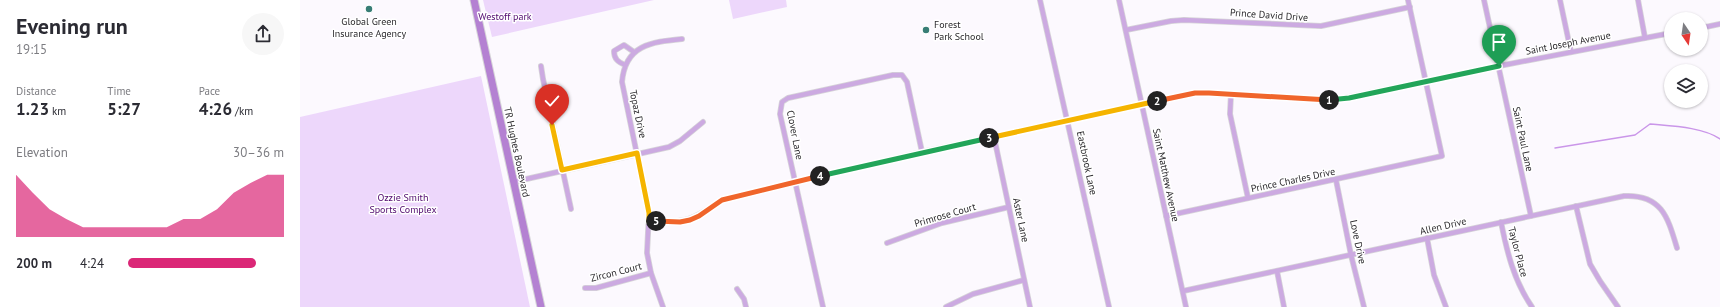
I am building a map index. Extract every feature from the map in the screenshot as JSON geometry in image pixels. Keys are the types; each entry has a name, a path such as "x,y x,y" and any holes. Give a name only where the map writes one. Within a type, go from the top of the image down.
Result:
{"main road":[{"name":"TR Hughes Boulevard","path":"474,0 541,307"}],"street":[{"name":"Eastbrook Lane","path":"1040,0 1109,307"},
{"name":"Saint Matthew Avenue","path":"1119,0 1186,307"},
{"path":"1408,0 1426,81"},
{"name":"Saint Paul Lane","path":"1484,0 1531,216"},
{"path":"1560,0 1571,52"},
{"path":"1638,0 1645,38"},
{"name":"Prince David Drive","path":"1126,30 1171,20 1320,26 1410,7"},
{"path":"1708,27 1720,24"},
{"name":"Saint Joseph Avenue","path":"649,221 671,222 690,220 699,216 722,200 922,152 1195,93 1335,100 1499,66 1664,34"},
{"name":"Topaz Drive","path":"663,307 651,273 647,253 649,213 623,88 623,70 634,52 648,44 658,41 682,39"},
{"path":"625,65 614,57 614,51 624,45 634,52"},
{"path":"541,66 562,170 572,209"},
{"name":"Clover Lane","path":"823,307 780,114 782,102 788,98 893,75 902,75 907,82 922,152"},
{"name":"Prince Charles Drive","path":"1166,216 1442,156 1426,81"},
{"path":"1230,94 1230,114 1248,198"},
{"path":"513,182 669,147 680,141 702,122"},
{"name":"Aster Lane","path":"994,137 1030,307"},
{"name":"Love Drive","path":"1336,180 1351,255 1364,307"},
{"name":"Allen Drive","path":"1183,291 1624,196 1638,195 1647,198 1664,211 1677,248"},
{"path":"1576,206 1590,264 1618,307"},
{"name":"Primrose Court","path":"887,243 942,223 1009,207"},
{"name":"Taylor Place","path":"1501,222 1506,247 1518,284 1532,307"},
{"path":"1427,238 1434,275 1446,307"},
{"path":"1277,271 1284,307"},
{"name":"Zircon Court","path":"586,288 596,288 651,273"},
{"path":"946,307 973,294 1024,280"},
{"path":"737,289 744,299 746,307"}],"green space":[{"name":"Westoff park","path":"483,0 654,0 492,37"},
{"path":"729,0 786,0 787,7 733,19"},
{"name":"Ozzie Smith Sports Complex","path":"481,76 530,307 300,307 300,117"}],"waterway":[{"path":"1555,148 1635,135 1650,124 1677,126 1696,130 1705,132 1720,139"}],"place":[{"name":"Global Green Insurance Agency","path":"369,9"},
{"name":"Forest Park School","path":"926,30"}],"route":[{"path":"552,125 562,170 637,153 649,213 649,221 680,222 699,216 722,200 922,152 1195,93 1335,100 1499,66"}]}
